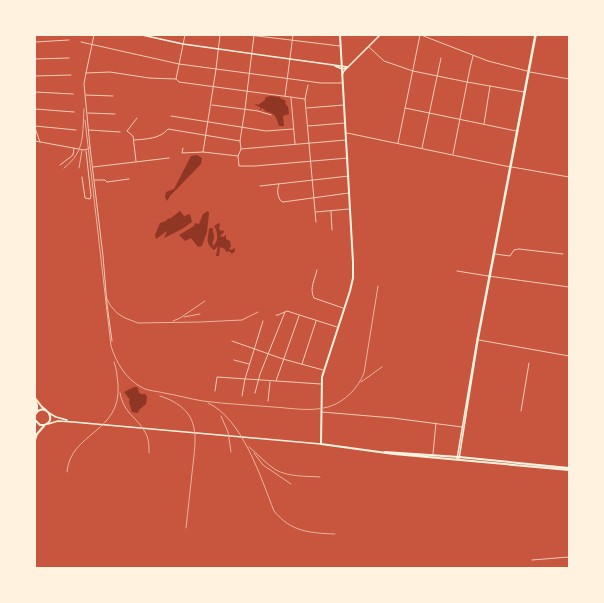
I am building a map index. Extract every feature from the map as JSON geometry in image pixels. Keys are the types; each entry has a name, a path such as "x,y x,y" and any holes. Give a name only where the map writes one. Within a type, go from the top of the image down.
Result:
{"main road":[{"path":"142,35 184,44 289,58 334,65 342,68 348,67"},
{"path":"321,444 321,384 353,278 354,262 340,35"},
{"path":"342,75 344,71 380,35"},
{"path":"458,458 477,340 535,35"},
{"path":"35,399 42,407 58,418 73,422"},
{"path":"35,399 37,408 36,414"},
{"path":"36,414 42,409 48,411"},
{"path":"35,440 41,429 51,419 48,411"},
{"path":"35,420 38,424 47,424 58,421 73,422 312,443 394,454 458,458"},
{"path":"35,420 35,430"},
{"path":"321,444 364,450 569,469"}],"street":[{"path":"94,35 86,73 85,95 112,341"},
{"path":"176,80 185,35"},
{"path":"203,152 209,122 217,49 220,35"},
{"path":"249,35 340,46"},
{"path":"254,35 243,128 240,141 241,149 238,156 239,166 348,158"},
{"path":"285,96 289,78 289,58 293,35"},
{"path":"398,143 421,35 504,66 569,79"},
{"path":"35,42 69,40"},
{"path":"81,42 179,64 321,83 343,83"},
{"path":"368,47 384,61 413,71 437,77 525,92"},
{"path":"453,155 467,82 474,56"},
{"path":"35,59 69,58"},
{"path":"422,149 441,58"},
{"path":"86,73 110,72 305,99"},
{"path":"35,76 71,75"},
{"path":"308,85 305,99 316,222"},
{"path":"484,125 490,86"},
{"path":"35,92 73,94"},
{"path":"85,95 113,96"},
{"path":"291,97 296,145"},
{"path":"211,105 245,109 271,115"},
{"path":"306,108 344,105"},
{"path":"405,108 517,132"},
{"path":"35,110 74,112"},
{"path":"87,113 115,114"},
{"path":"171,116 266,131 294,129"},
{"path":"136,162 133,136 127,131 137,118"},
{"path":"308,126 345,123"},
{"path":"40,142 35,127 76,130"},
{"path":"134,140 158,137 165,133 168,129 240,141"},
{"path":"89,130 120,132"},
{"path":"346,133 511,167 569,177"},
{"path":"241,149 347,140"},
{"path":"35,141 86,150"},
{"path":"82,177 85,198 90,199 91,196 86,150 90,146"},
{"path":"60,165 73,155 74,148"},
{"path":"183,148 182,153 203,152 238,156"},
{"path":"92,167 168,158"},
{"path":"260,186 349,176"},
{"path":"94,180 105,180 110,182 128,179"},
{"path":"279,184 278,189 280,201 350,193"},
{"path":"316,212 351,209"},
{"path":"331,211 332,230"},
{"path":"494,253 510,256 514,250 519,249 563,254"},
{"path":"316,270 312,288 314,298 344,308"},
{"path":"457,271 569,287"},
{"path":"276,315 287,311 338,327"},
{"path":"255,393 268,353 285,312"},
{"path":"275,382 299,316"},
{"path":"242,396 245,379 263,321"},
{"path":"302,364 316,321"},
{"path":"477,340 569,356"},
{"path":"232,341 324,370"},
{"path":"234,360 250,365"},
{"path":"521,411 529,363"},
{"path":"214,390 217,377 321,384"},
{"path":"268,401 270,381"},
{"path":"321,412 463,427"},
{"path":"433,456 436,423"},
{"path":"532,560 569,557"}],"shaded area":[{"path":"266,97 280,97 286,101 285,103 288,107 289,114 283,116 284,126 279,126 276,117 273,114 264,111 265,110 262,108 260,110 260,107 255,105 258,105 265,100"},
{"path":"197,155 202,158 201,164 167,201 165,197 166,192 174,189 191,156"},
{"path":"180,211 184,216 190,214 192,222 164,238 167,231 156,239 155,235 160,223 171,218"},
{"path":"208,211 207,232 202,246 198,247 191,238 185,241 179,235 194,226 195,223 199,224 203,214"},
{"path":"219,223 219,229 221,231 223,230 224,232 220,236 224,237 226,235 226,239 230,241 231,246 229,249 231,250 235,248 235,251 232,254 229,251 226,252 225,249 220,247 219,256 216,256 218,246 214,250 208,243 210,228 213,228 213,246 216,241 217,234 214,226"},
{"path":"137,387 140,393 145,394 147,397 146,404 139,410 138,413 132,412 129,402 130,400 124,392"}],"railway":[{"path":"64,168 76,155 82,142 84,109"},
{"path":"85,120 111,346 122,369 130,379 141,387 193,399 220,403 294,409 321,408 334,405 350,394 364,373 378,286"},
{"path":"79,168 82,150"},
{"path":"106,297 110,305 117,313 138,323 242,320 258,312"},
{"path":"173,321 205,301"},
{"path":"184,317 200,314"},
{"path":"67,472 70,459 77,448 104,423 112,413 117,400 118,384 114,362"},
{"path":"361,382 382,367"},
{"path":"120,393 124,406 146,434 149,453"},
{"path":"160,396 174,402 184,409 194,426 195,448 186,528"},
{"path":"208,403 220,411 231,422 240,435 249,450 274,511 280,518 302,530 335,534"},
{"path":"221,416 228,432 231,452"},
{"path":"249,447 276,470 286,474 298,476 320,477"},
{"path":"254,453 263,465 291,484"}]}
